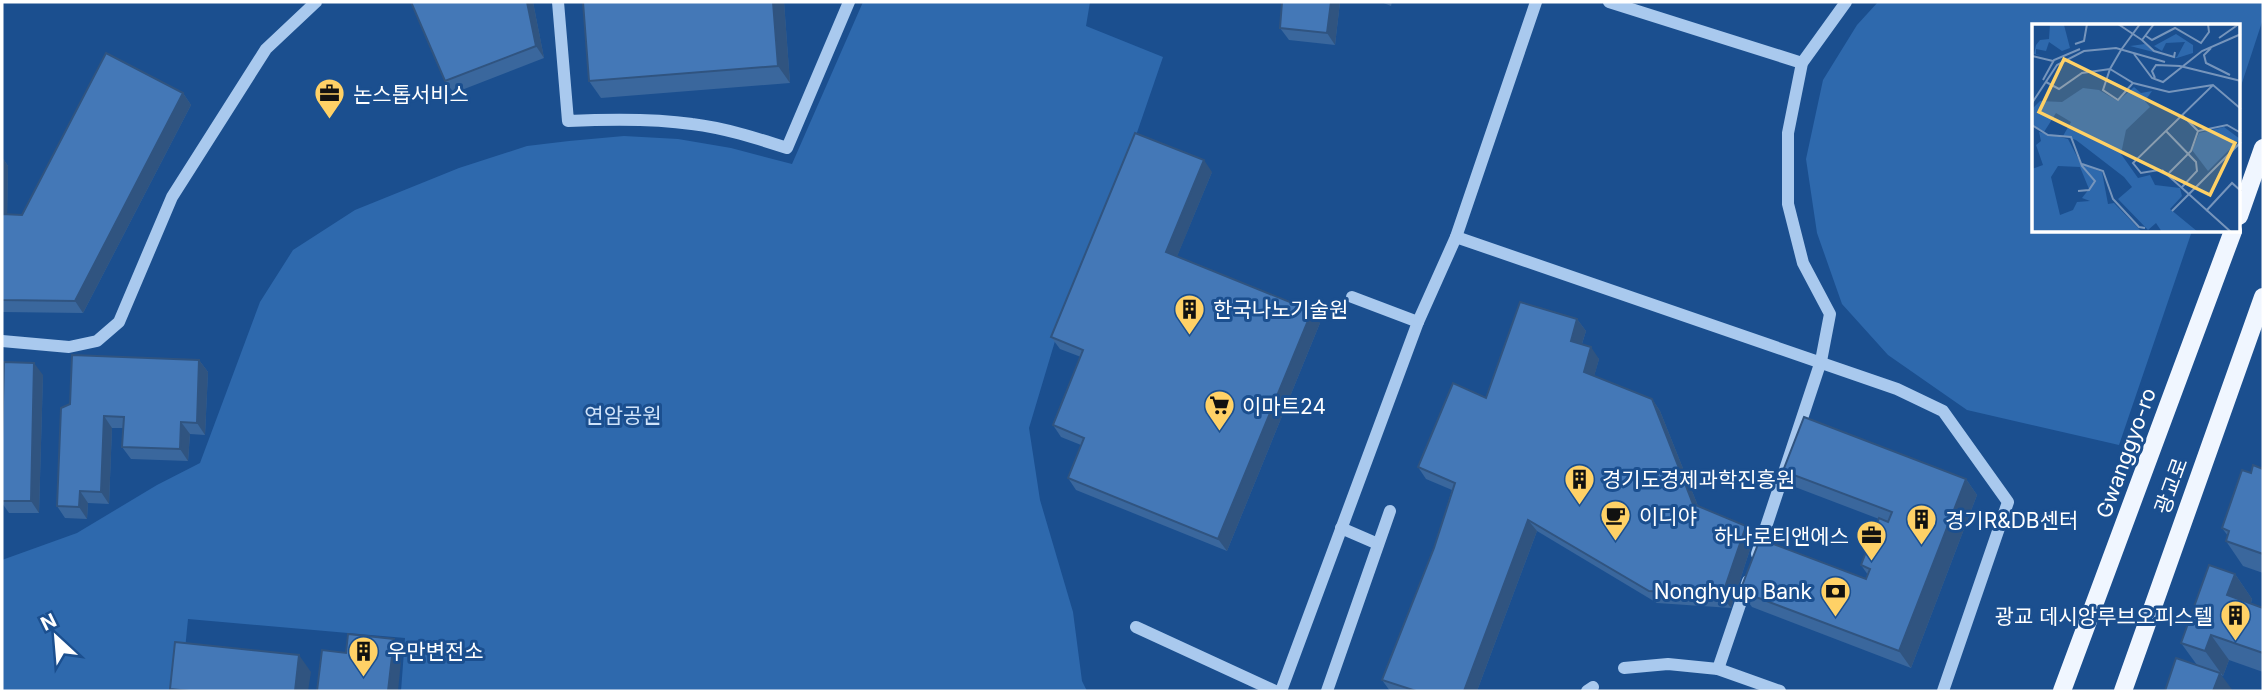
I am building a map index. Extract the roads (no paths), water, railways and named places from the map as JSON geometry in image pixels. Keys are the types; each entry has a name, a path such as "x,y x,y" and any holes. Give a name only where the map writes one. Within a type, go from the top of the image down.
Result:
{"main road":[{"path":"2240,215 2255,198 2263,153"},
{"name":"Gwanggyo-ro","path":"2062,691 2232,233"},
{"name":"광교로","path":"2123,691 2263,297"}],"street":[{"path":"2,341 69,347 97,341 119,322 172,197 266,49 316,2"},
{"path":"558,2 568,121 615,119 693,124 743,134 787,148 849,2"},
{"path":"1281,691 1418,323 1456,237 1536,2"},
{"path":"1609,2 1802,63"},
{"path":"1718,669 1821,361 1830,314 1803,263 1788,204 1788,133 1802,63 1846,2"},
{"path":"1456,237 1897,388 1943,411 2008,502 1943,691"},
{"path":"1352,297 1418,323"},
{"path":"1327,691 1390,511"},
{"path":"1341,528 1378,544"},
{"path":"1136,627 1275,691"},
{"path":"1624,668 1668,664 1718,669 1780,691"}],"place":[{"name":"논스톱서비스","path":"330,121"},
{"name":"한국나노기술원","path":"1190,336"},
{"name":"이마트24","path":"1219,433"},
{"name":"경기도경제과학진흥원","path":"1579,506"},
{"name":"이디야","path":"1616,543"},
{"name":"경기R&DB센터","path":"1922,547"},
{"name":"하나로티앤에스","path":"1872,563"},
{"name":"Nonghyup Bank","path":"1835,618"},
{"name":"광교 데시앙루브오피스텔","path":"2236,643"},
{"name":"우만변전소","path":"364,678"}],"park label":[{"name":"연암공원","path":"623,415"}]}
